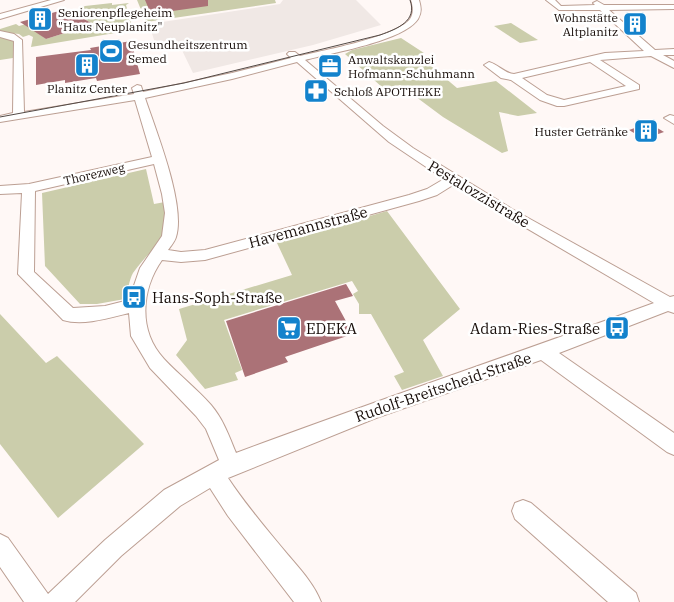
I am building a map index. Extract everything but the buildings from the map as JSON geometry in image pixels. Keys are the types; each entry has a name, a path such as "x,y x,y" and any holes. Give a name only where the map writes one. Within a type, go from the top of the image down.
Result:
{"street":[{"path":"0,17 60,0"},
{"path":"0,112 19,112 138,92 296,57 398,31 415,19 418,10 415,0"},
{"path":"550,0 559,8 666,4 674,13"},
{"path":"593,0 652,53 674,64"},
{"path":"296,57 379,32 397,23 407,11"},
{"path":"0,34 11,36 18,40 19,112"},
{"path":"489,65 504,76 514,76 592,59 674,52"},
{"name":"Pestalozzistraße","path":"296,57 369,122 453,180 672,304"},
{"path":"514,76 544,99 554,103 564,103 635,87 592,59"},
{"path":"138,92 169,194 172,213 169,237 138,290 136,305 140,336 156,363 203,410 212,424 225,493 285,568 309,602"},
{"path":"0,119 19,112"},
{"name":"Thorezweg","path":"0,190 29,188 158,159"},
{"name":"Havemannstraße","path":"159,254 181,257 205,255 414,198 453,180"},
{"path":"29,188 26,274 68,315 105,313 136,305"},
{"name":"Rudolf-Breitscheid-Straße","path":"57,602 113,548 172,498 222,470 400,401 543,352 672,304"},
{"path":"543,352 674,445"},
{"path":"523,511 628,602"},
{"path":"0,546 39,602"}],"shaded area":[{"path":"283,0 356,0 381,25 313,45 193,73 178,42 155,43 149,24 280,4"}],"green space":[{"path":"137,0 275,0 276,3 146,22"},
{"path":"112,3 112,5 129,3 126,5 133,30 31,47 33,37 29,35 23,37 19,34 0,32 0,29 16,24 19,26 26,24 46,39 93,24 70,11 78,10 85,6"},
{"path":"511,23 538,40 520,43 494,26"},
{"path":"0,36 13,41 13,58 0,60"},
{"path":"401,38 424,53 418,55 457,88 496,81 537,113 518,116 499,112 508,151 502,153 443,117 400,85 383,88 345,54 352,50"},
{"path":"146,169 154,204 165,202 166,216 162,236 133,273 125,299 97,304 80,304 45,266 42,193"},
{"path":"387,211 460,309 423,340 443,376 402,390 394,376 404,372 371,314 359,314 359,304 353,294 358,291 352,281 224,320 242,370 235,373 238,380 205,389 176,355 187,340 179,309 292,275 277,243"},
{"path":"0,314 46,363 57,356 144,444 58,518 0,444"}],"tram line":[{"path":"0,117 184,83 380,35 399,27 409,19 412,7 410,0"}],"place":[{"name":"Seniorenpflegeheim \"Haus Neuplanitz\"","path":"40,19"},
{"name":"Wohnstätte Altplanitz","path":"635,24"},
{"name":"Gesundheitszentrum Semed","path":"111,51"},
{"name":"Planitz Center","path":"87,65"},
{"name":"Anwaltskanzlei Hofmann-Schuhmann","path":"330,66"},
{"name":"Schloß APOTHEKE","path":"316,91"},
{"name":"Huster Getränke","path":"646,131"},
{"name":"Hans-Soph-Straße","path":"134,297"},
{"name":"EDEKA","path":"289,328"},
{"name":"Adam-Ries-Straße","path":"617,328"}]}
